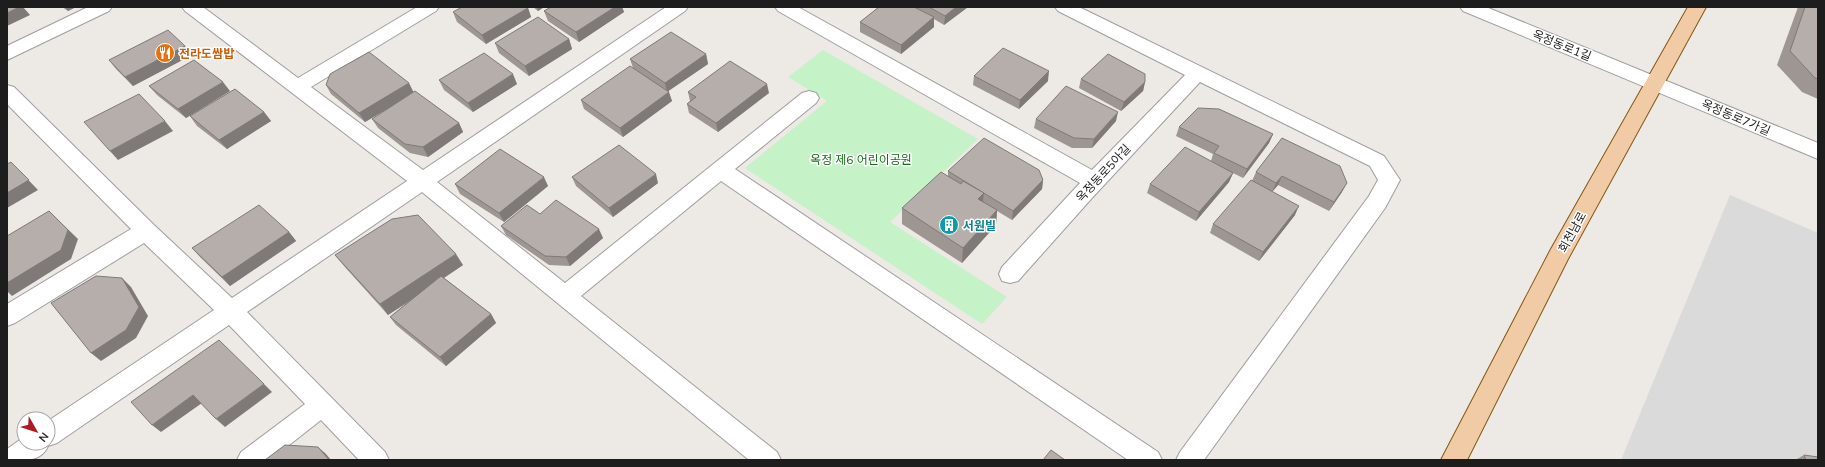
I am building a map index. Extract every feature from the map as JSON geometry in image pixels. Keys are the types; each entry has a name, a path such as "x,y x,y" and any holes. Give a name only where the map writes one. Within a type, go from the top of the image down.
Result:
{"main road":[{"name":"회천남로","path":"1454,460 1559,256 1697,7"}],"street":[{"path":"7,54 103,7"},
{"path":"191,7 422,181 768,460"},
{"path":"297,87 430,7"},
{"path":"56,430 679,7"},
{"path":"784,7 1095,182"},
{"path":"1064,7 1377,161 1389,180 1377,202 1189,460"},
{"name":"옥정동로1길","path":"1469,7 1654,83"},
{"name":"옥정동로5아길","path":"1010,274 1198,73"},
{"name":"옥정동로7가길","path":"1654,83 1818,151"},
{"path":"7,92 146,231 231,311 376,460"},
{"path":"565,296 809,98"},
{"path":"721,170 1149,460"},
{"path":"7,316 146,231"},
{"path":"250,460 322,405"},
{"path":"12,460 25,451"}],"shaded area":[{"path":"1730,195 1818,233 1818,460 1621,460"}],"green space":[{"name":"옥정 제6 어린이공원","path":"823,50 978,139 890,222 1007,297 982,324 745,168 827,101 788,77"}],"building":[{"path":"7,7 19,7 7,13"},
{"path":"462,7 528,8 482,35 453,12"},
{"path":"551,7 615,7 576,32 544,11"},
{"path":"879,7 914,7 934,17 901,45 860,22"},
{"path":"929,7 956,7 945,16"},
{"path":"1805,7 1818,7 1818,79 1815,78 1790,51"},
{"path":"538,17 569,39 525,66 495,43"},
{"path":"168,30 185,46 125,77 109,60"},
{"path":"671,32 706,54 665,83 630,59"},
{"path":"1003,48 1049,71 1020,100 974,76"},
{"path":"369,52 409,83 359,113 326,85 330,74"},
{"path":"484,53 513,74 468,103 439,80"},
{"path":"1108,54 1145,74 1145,82 1124,102 1081,79"},
{"path":"194,60 223,82 178,109 149,86"},
{"path":"730,61 767,84 716,123 687,104 696,97 688,92"},
{"path":"630,66 669,92 620,128 581,100"},
{"path":"1066,86 1118,112 1094,139 1074,138 1036,119"},
{"path":"235,89 264,112 219,140 190,116"},
{"path":"415,91 459,123 423,147 405,144 372,119"},
{"path":"139,94 165,121 110,151 84,122"},
{"path":"1198,108 1219,109 1273,134 1247,169 1214,153 1219,146 1179,127"},
{"path":"984,138 1039,170 1043,180 1013,211 948,171"},
{"path":"1282,138 1340,166 1347,183 1334,202 1282,176 1276,183 1256,172"},
{"path":"619,145 656,174 609,208 572,177"},
{"path":"1185,147 1233,173 1199,212 1150,184"},
{"path":"500,149 544,177 499,213 455,184"},
{"path":"11,162 29,180 7,193 7,164"},
{"name":"서원빌","path":"941,172 961,184 963,181 984,193 978,199 997,210 963,248 902,208"},
{"path":"1251,180 1299,206 1263,252 1213,224"},
{"path":"556,200 599,229 566,257 545,256 501,226 527,205 540,214"},
{"path":"259,205 289,232 222,277 192,248"},
{"path":"49,211 68,230 61,250 7,283 7,236"},
{"path":"418,215 456,254 380,304 335,255 392,219"},
{"path":"96,276 122,278 139,307 126,330 91,353 51,303"},
{"path":"441,276 491,314 440,357 390,317"},
{"path":"219,340 264,384 216,419 193,395 152,425 131,402"},
{"path":"285,445 318,447 329,460 265,460"},
{"path":"1051,450 1065,460 1043,460"},
{"path":"1804,455 1818,457 1818,460 1806,460"}],"place":[{"name":"전라도쌈밥","path":"165,53"},
{"name":"서원빌","path":"949,225"}]}
